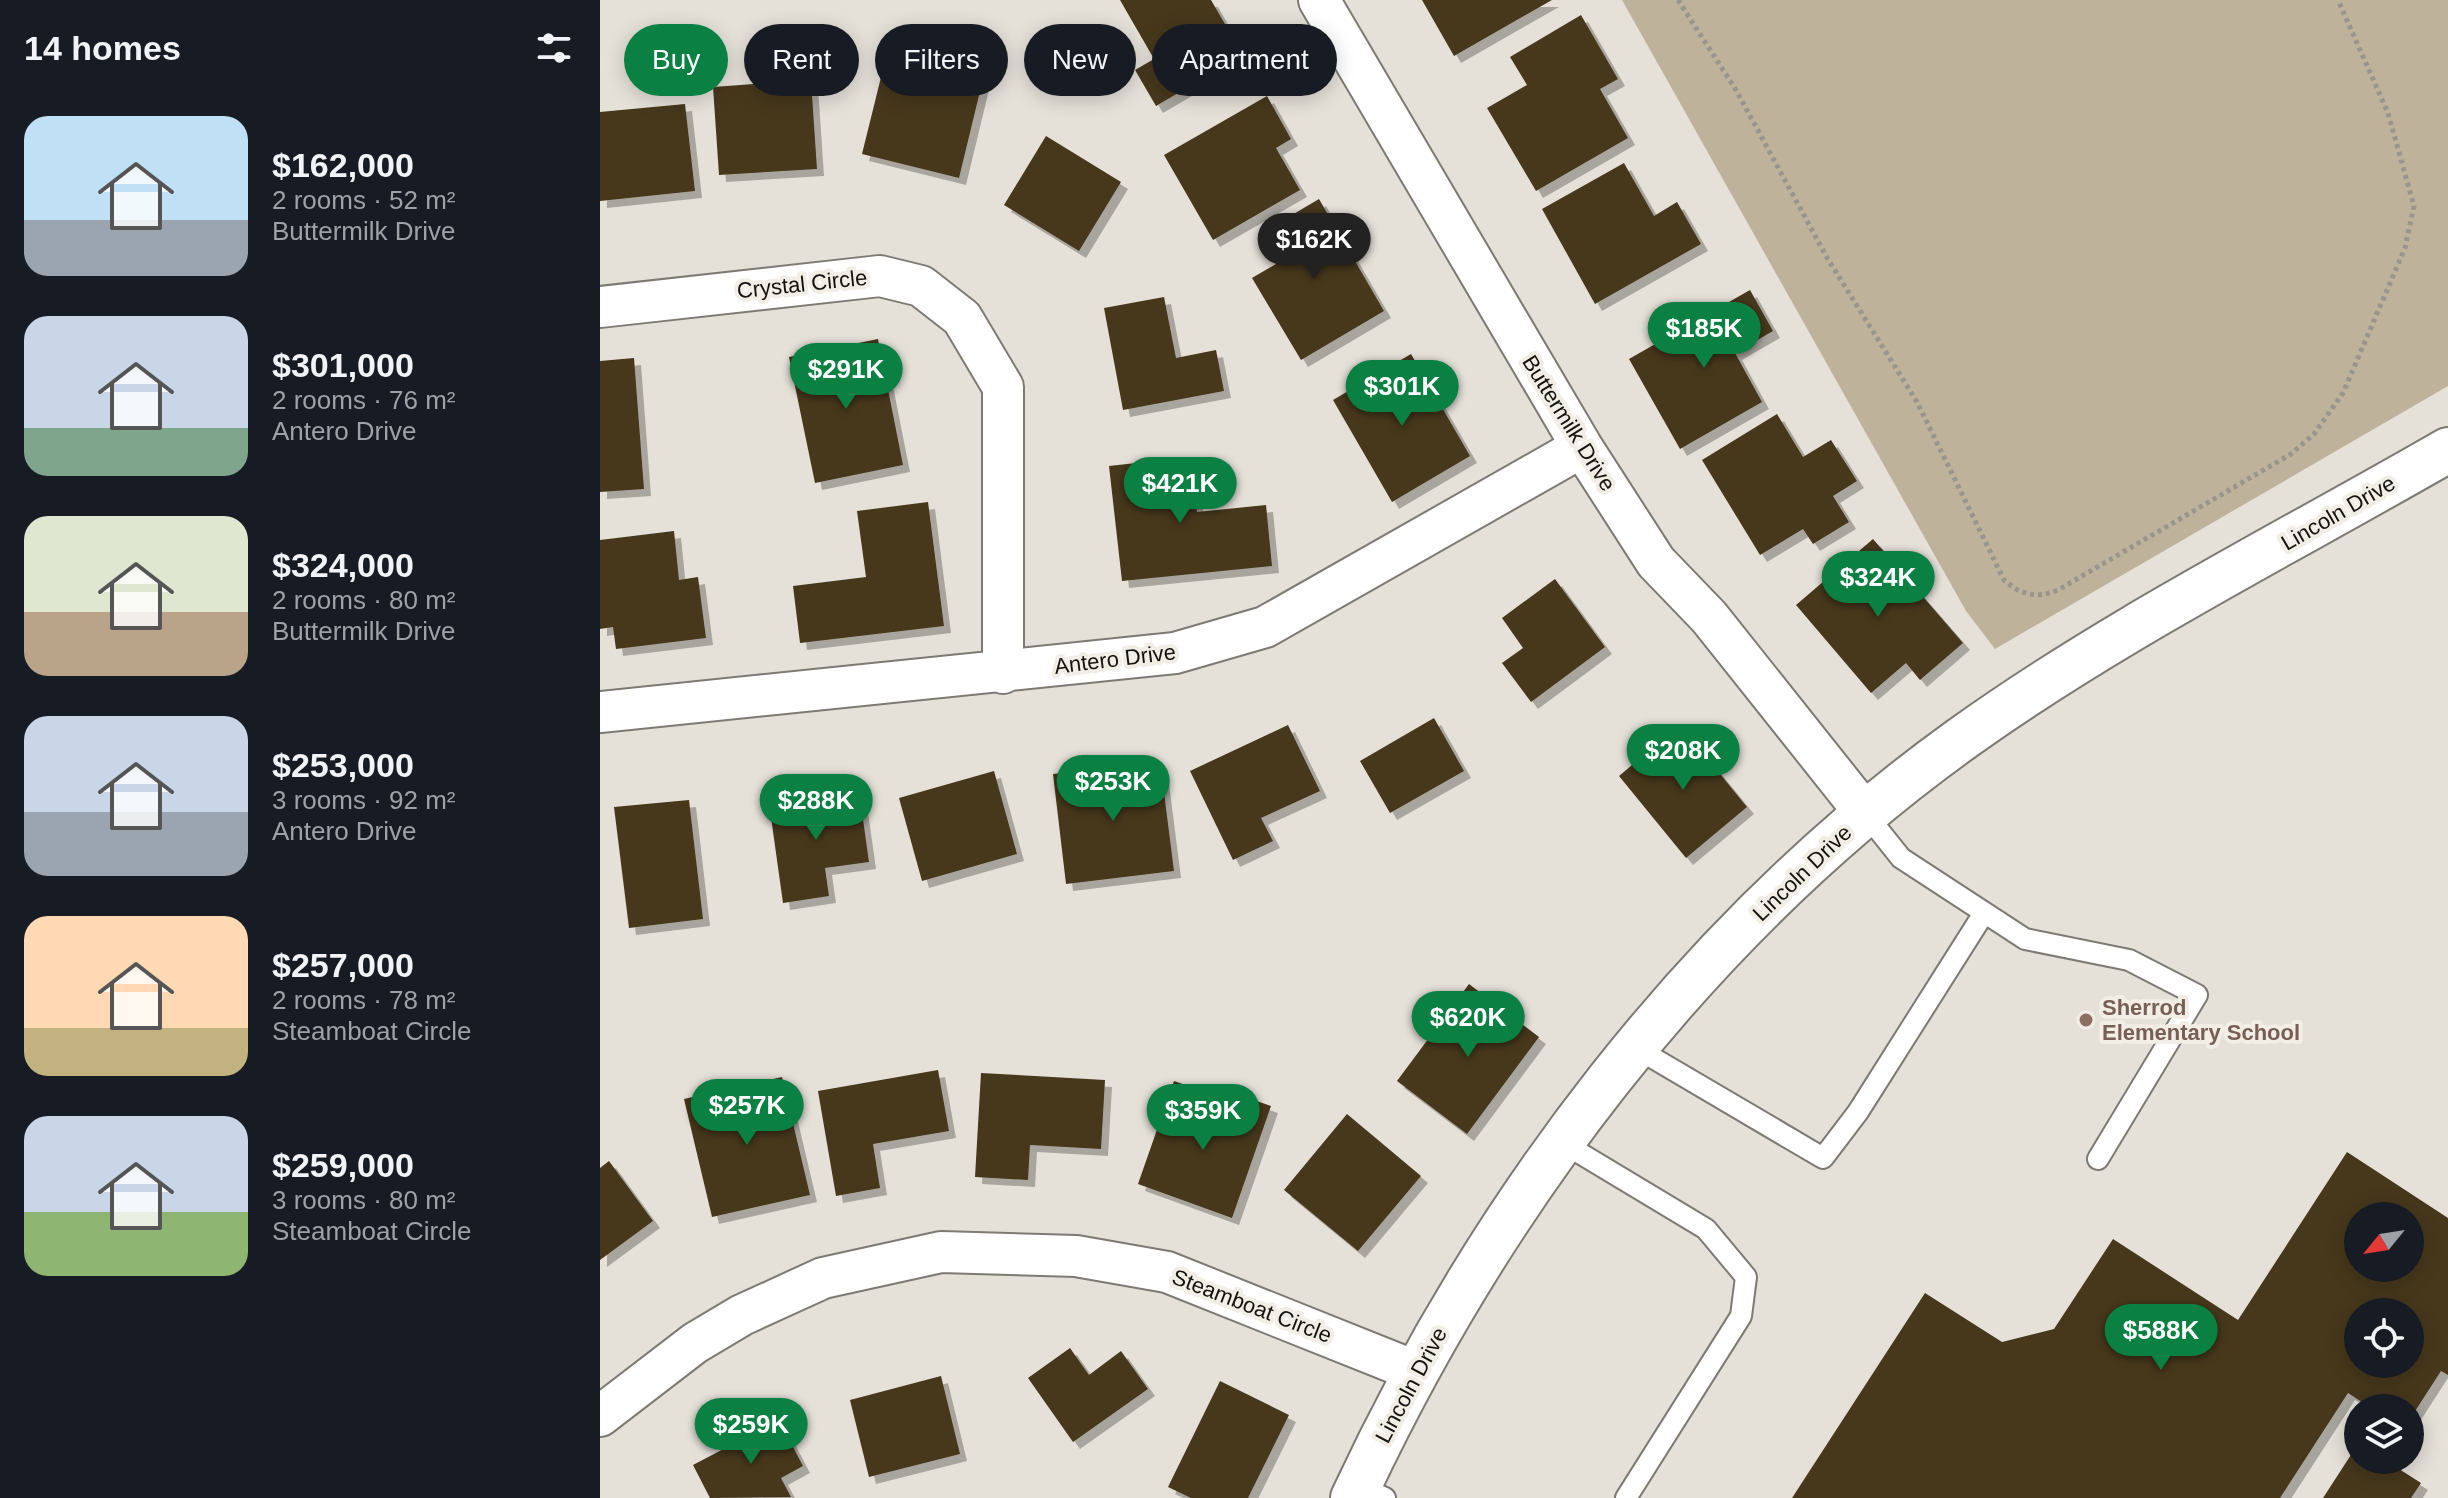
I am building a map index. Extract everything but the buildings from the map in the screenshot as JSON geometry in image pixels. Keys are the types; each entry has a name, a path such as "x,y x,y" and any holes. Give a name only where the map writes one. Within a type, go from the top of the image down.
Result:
{"street":[{"name":"Buttermilk Drive","path":"1319,0 1582,447 1656,562 1709,617 1865,813"},
{"name":"Crystal Circle","path":"600,307 880,276 921,286 962,318 1003,387 1003,673"},
{"name":"Antero Drive","path":"600,712 1175,653 1265,627 1582,447"},
{"name":"Lincoln Drive","path":"1366,1494 1415,1371 1490,1245 1636,1048 1702,970 1865,813 1960,740 2071,666 2448,450"},
{"name":"Steamboat Circle","path":"600,1416 695,1343 742,1315 823,1278 941,1252 1076,1256 1167,1272 1415,1371"}],"lane":[{"path":"1865,813 1901,858 2025,939 2129,960 2197,995 2098,1159"},
{"path":"1636,1048 1823,1158 1858,1112 1984,913"},
{"path":"1563,1143 1706,1229 1746,1277 1741,1316 1626,1498"}],"path":[{"path":"1678,0 1736,90 1826,256 1917,402 2004,580 2014,589 2037,596 2058,590 2291,454 2314,434 2343,393 2405,248 2414,206 2388,113 2338,0"}],"shaded area":[{"path":"1622,0 2448,0 2448,386 1995,649 1966,611"}],"place":[{"name":"Sherrod Elementary School","path":"2086,1020"}]}
